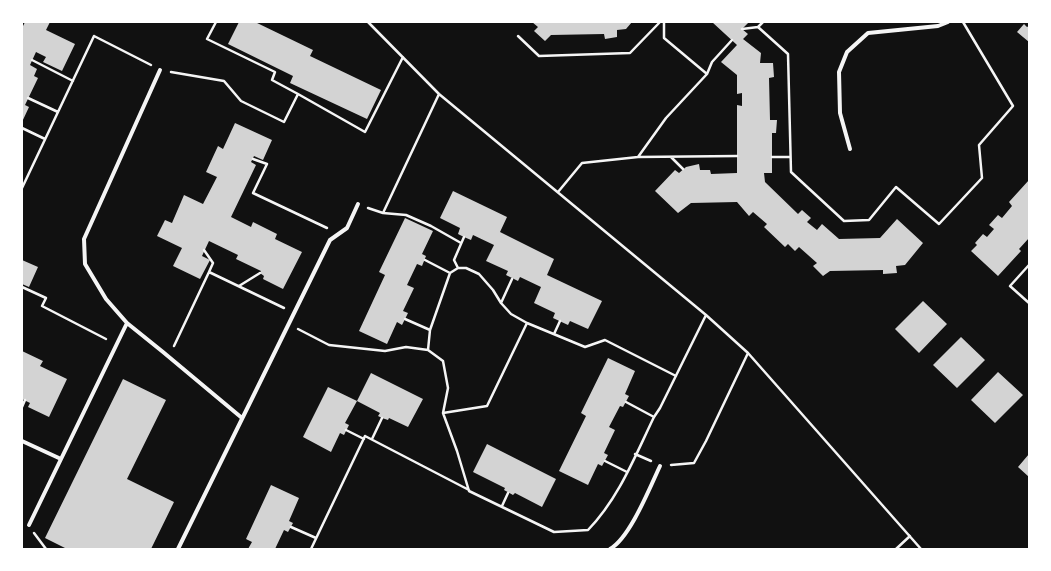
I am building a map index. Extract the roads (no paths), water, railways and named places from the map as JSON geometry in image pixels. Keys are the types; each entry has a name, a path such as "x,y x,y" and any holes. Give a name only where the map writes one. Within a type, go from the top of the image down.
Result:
{"street":[{"path":"850,149 840,113 839,72 847,52 868,33 938,26 948,22"},
{"path":"160,70 84,239 85,264 106,299 127,323 242,418"},
{"path":"178,549 330,240 347,228 358,204"},
{"path":"29,526 127,323"},
{"path":"22,441 61,459"},
{"path":"610,549 622,539 630,526 660,466"}]}
